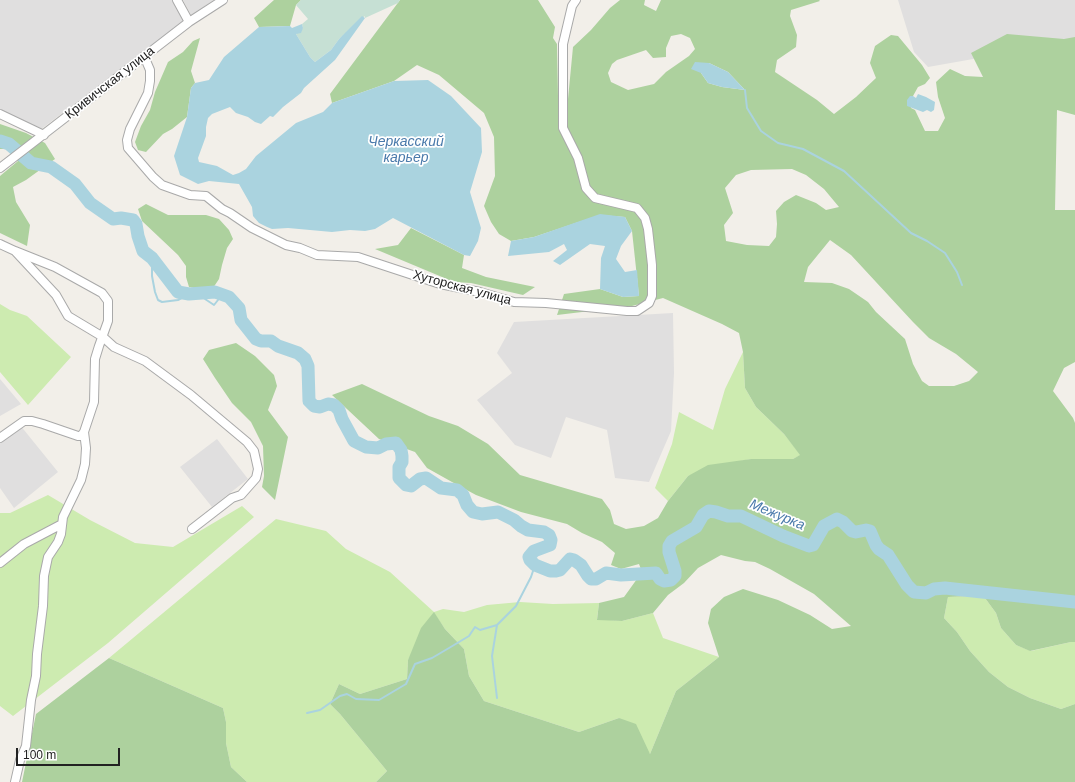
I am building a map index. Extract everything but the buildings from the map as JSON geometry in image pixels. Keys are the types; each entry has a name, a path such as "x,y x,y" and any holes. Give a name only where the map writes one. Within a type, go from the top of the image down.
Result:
{"street":[{"path":"177,0 189,22"},
{"name":"Кривичская улица","path":"0,168 144,56 189,22 222,0"},
{"name":"Хуторская улица","path":"144,56 150,70 148,93 130,129 127,140 128,148 153,177 162,185 190,195 206,196 222,209 252,228 286,245 300,248 317,255 358,257 440,284 480,292 514,302 546,303 637,311 649,304 652,296 652,265 648,229 645,218 637,208 595,198 586,188 578,158 563,128 563,44 572,6 576,0"},
{"path":"0,114 44,134"},
{"path":"0,244 56,268 102,293 108,301 108,321 95,359 94,402 84,432 86,448 85,464 81,480 62,517 61,534 58,542 48,557 44,576 43,606 36,654 36,676 31,700 26,746 20,760 15,782"},
{"path":"15,251 56,295 68,316 103,337 114,347 144,361 191,396 247,442 254,451 258,469 256,478 241,495 232,498 192,529"},
{"path":"0,438 24,421 32,421 43,424 78,436 81,436 84,432"},
{"path":"0,563 24,544 62,524"}],"shaded area":[{"path":"0,0 173,0 184,21 40,130 0,110"},
{"path":"183,0 214,0 191,15"},
{"path":"898,0 1075,0 1075,41 928,67 914,52"},
{"path":"673,313 674,373 671,431 649,482 615,478 607,430 566,417 551,458 515,445 477,400 512,373 497,353 514,322"},
{"path":"0,379 21,404 0,416"},
{"path":"20,425 58,472 14,508 0,488 0,441"},
{"path":"217,439 248,479 212,507 180,467"}],"green space":[{"path":"274,0 301,0 296,5 290,26 259,27 254,18"},
{"path":"301,0 400,0 398,3 365,18 365,16 339,39 331,50 315,62 310,57 296,34 303,28 302,24 308,19 296,5"},
{"path":"400,0 538,0 555,27 553,38 557,44 558,96 568,99 573,47 591,30 610,8 620,0 645,0 644,5 656,11 661,0 819,0 820,1 791,10 790,16 797,35 796,47 777,60 775,72 817,100 834,114 856,97 876,78 870,63 875,46 891,35 898,36 922,65 930,78 925,84 918,87 913,96 910,96 911,108 915,110 925,131 938,131 945,118 938,97 936,82 950,69 965,76 983,77 971,53 1007,34 1064,39 1075,37 1075,115 1057,110 1055,210 1075,210 1075,362 1064,368 1053,391 1075,423 1075,642 1030,651 1016,645 1001,628 996,613 985,598 971,596 948,597 944,618 989,672 1008,687 1030,698 1061,709 1075,704 1075,782 376,782 387,771 330,704 339,684 360,694 407,679 408,660 421,628 434,612 445,629 464,649 469,676 484,701 579,732 619,718 636,724 650,754 676,691 719,657 708,623 711,609 724,597 743,589 778,600 810,615 832,629 851,626 814,594 770,569 755,562 721,555 698,568 684,583 668,595 653,613 622,621 597,620 599,603 624,597 642,572 639,564 621,569 611,565 615,553 602,542 567,524 521,512 476,495 452,482 427,468 415,452 379,439 332,395 362,384 429,416 458,426 488,444 520,475 602,499 610,510 614,524 626,529 644,526 658,518 668,501 688,476 708,465 751,459 793,459 800,455 784,434 756,407 745,388 743,352 739,333 663,298 632,306 557,315 564,294 600,289 623,297 639,296 632,231 625,217 600,215 534,237 511,241 499,234 491,222 484,206 495,176 494,137 484,113 439,75 417,65 394,81 332,103 330,94","holes":["681,34 690,38 695,49 689,56 666,72 654,84 628,90 611,82 608,73 612,64 617,60 646,50 653,58 666,57 666,48 671,36","709,63 728,72 745,90 722,87 708,83 701,73","792,169 806,175 824,189 839,207 826,210 816,203 796,195 784,202 776,211 776,237 769,246 747,245 726,241 724,225 733,213 725,188 736,175 751,170","830,240 851,255 929,338 956,354 978,372 969,381 954,386 929,386 922,381 913,364 905,339 876,312 868,302 849,289 832,283 804,282 808,267"]},
{"path":"200,38 191,71 195,83 191,88 187,117 163,134 146,152 138,150 135,142 141,126 150,110 155,92 168,62 183,52 193,41"},
{"path":"0,124 26,133 45,143 55,159 26,180 13,187 16,202 30,225 27,246 0,233 0,176 18,161 8,149 0,149"},
{"path":"146,204 168,215 206,215 219,219 229,230 233,239 227,248 219,279 211,291 189,287 186,277 186,266 178,255 142,221 138,209"},
{"path":"411,228 464,255 462,268 486,277 535,287 523,295 471,283 454,282 375,249 398,245"},
{"path":"0,304 10,310 27,316 71,357 28,405 0,372"},
{"path":"236,343 255,356 274,375 277,386 268,410 288,437 275,500 262,487 264,476 263,446 251,422 232,403 203,359 209,350"},
{"path":"743,352 745,388 756,407 784,434 801,455 793,459 751,459 731,463 688,476 668,501 655,488 672,444 679,412 713,430 725,389"},
{"path":"48,495 90,520 135,543 173,547 242,506 254,517 108,643 13,716 0,706 0,513 10,513"},
{"path":"276,519 326,531 346,549 390,572 434,612 443,609 464,612 487,605 520,602 553,604 599,603 597,619 622,621 653,613 663,638 719,657 676,691 650,754 619,718 579,732 484,701 469,676 464,649 445,629 434,613 408,660 407,679 360,694 339,684 330,704 387,771 376,782 247,782 231,767 226,743 226,722 223,708 109,658"},
{"path":"971,596 985,598 996,613 1001,628 1016,645 1031,651 1075,642 1075,704 1061,709 1030,698 1008,687 989,672 944,618 948,597"},
{"path":"109,658 223,708 226,722 226,743 231,767 247,782 22,782 36,714"}],"water":[{"name":"Черкасский карьер","path":"362,16 365,18 335,60 304,88 301,93 273,117 270,116 261,124 236,113 230,107 212,114 208,118 206,136 198,158 199,162 217,166 233,175 239,173 246,169 256,156 296,123 323,112 332,103 394,81 428,80 451,96 481,128 482,152 470,192 481,228 478,241 470,256 464,255 393,218 375,229 365,231 350,230 332,232 288,228 272,229 259,223 253,216 252,207 239,184 209,181 198,184 180,175 174,156 187,117 191,88 195,83 209,80 224,57 259,27 290,26 292,28 302,24 303,28 301,33 296,34 310,57 315,62 331,50 339,39"},
{"path":"695,62 709,63 728,72 745,90 722,87 708,83 701,73 691,69"},
{"path":"918,94 935,102 934,110 931,112 927,110 923,112 907,106 907,100 910,96 916,98"},
{"path":"600,214 625,217 632,231 621,246 616,259 625,272 637,270 639,296 623,297 600,289 601,258 605,246 590,244 560,265 553,261 567,250 564,244 549,252 508,256 511,241 534,237"}],"waterway":[{"path":"745,90 747,108 761,131 778,143 803,149 844,171 911,233 927,241 945,253 957,272 962,285"},
{"name":"Межурка","path":"0,141 9,144 31,163 51,167 75,184 90,203 113,219 121,218 133,220 136,224 143,251 152,258 178,292 189,294 215,292 229,297 239,308 241,320 256,339 261,341 271,341 278,346 298,353 305,359 308,366 309,401 314,406 320,407 328,404 334,405 339,410 342,419 354,441 366,447 378,448 386,444 396,443 401,450 402,456 402,462 399,467 399,478 406,485 411,486 420,479 426,478 441,488 457,490 463,495 467,505 473,512 482,514 498,512 514,520 528,530 544,532 549,535 551,540 550,545 534,551 529,557 535,565 550,571 556,571 560,570 570,559 581,565 591,579 596,579 606,573 621,575 656,573 660,579 664,581 671,580 675,576 675,571 669,552 669,546 672,541 696,527 703,515 709,511 728,516 741,516 783,536 809,546 813,545 824,526 837,519 843,522 852,531 870,531 876,545 888,555 907,585 914,592 926,593 934,589 945,588 1075,602"},
{"path":"152,258 152,276 158,300 162,302 178,300 189,294"},
{"path":"196,293 214,305 222,295"},
{"path":"307,713 320,710 340,696 347,694 356,699 379,700 406,684 415,664 432,658 469,636 475,627 480,630 497,625 516,606 531,577 535,565"},
{"path":"497,625 492,656 497,698"}]}
